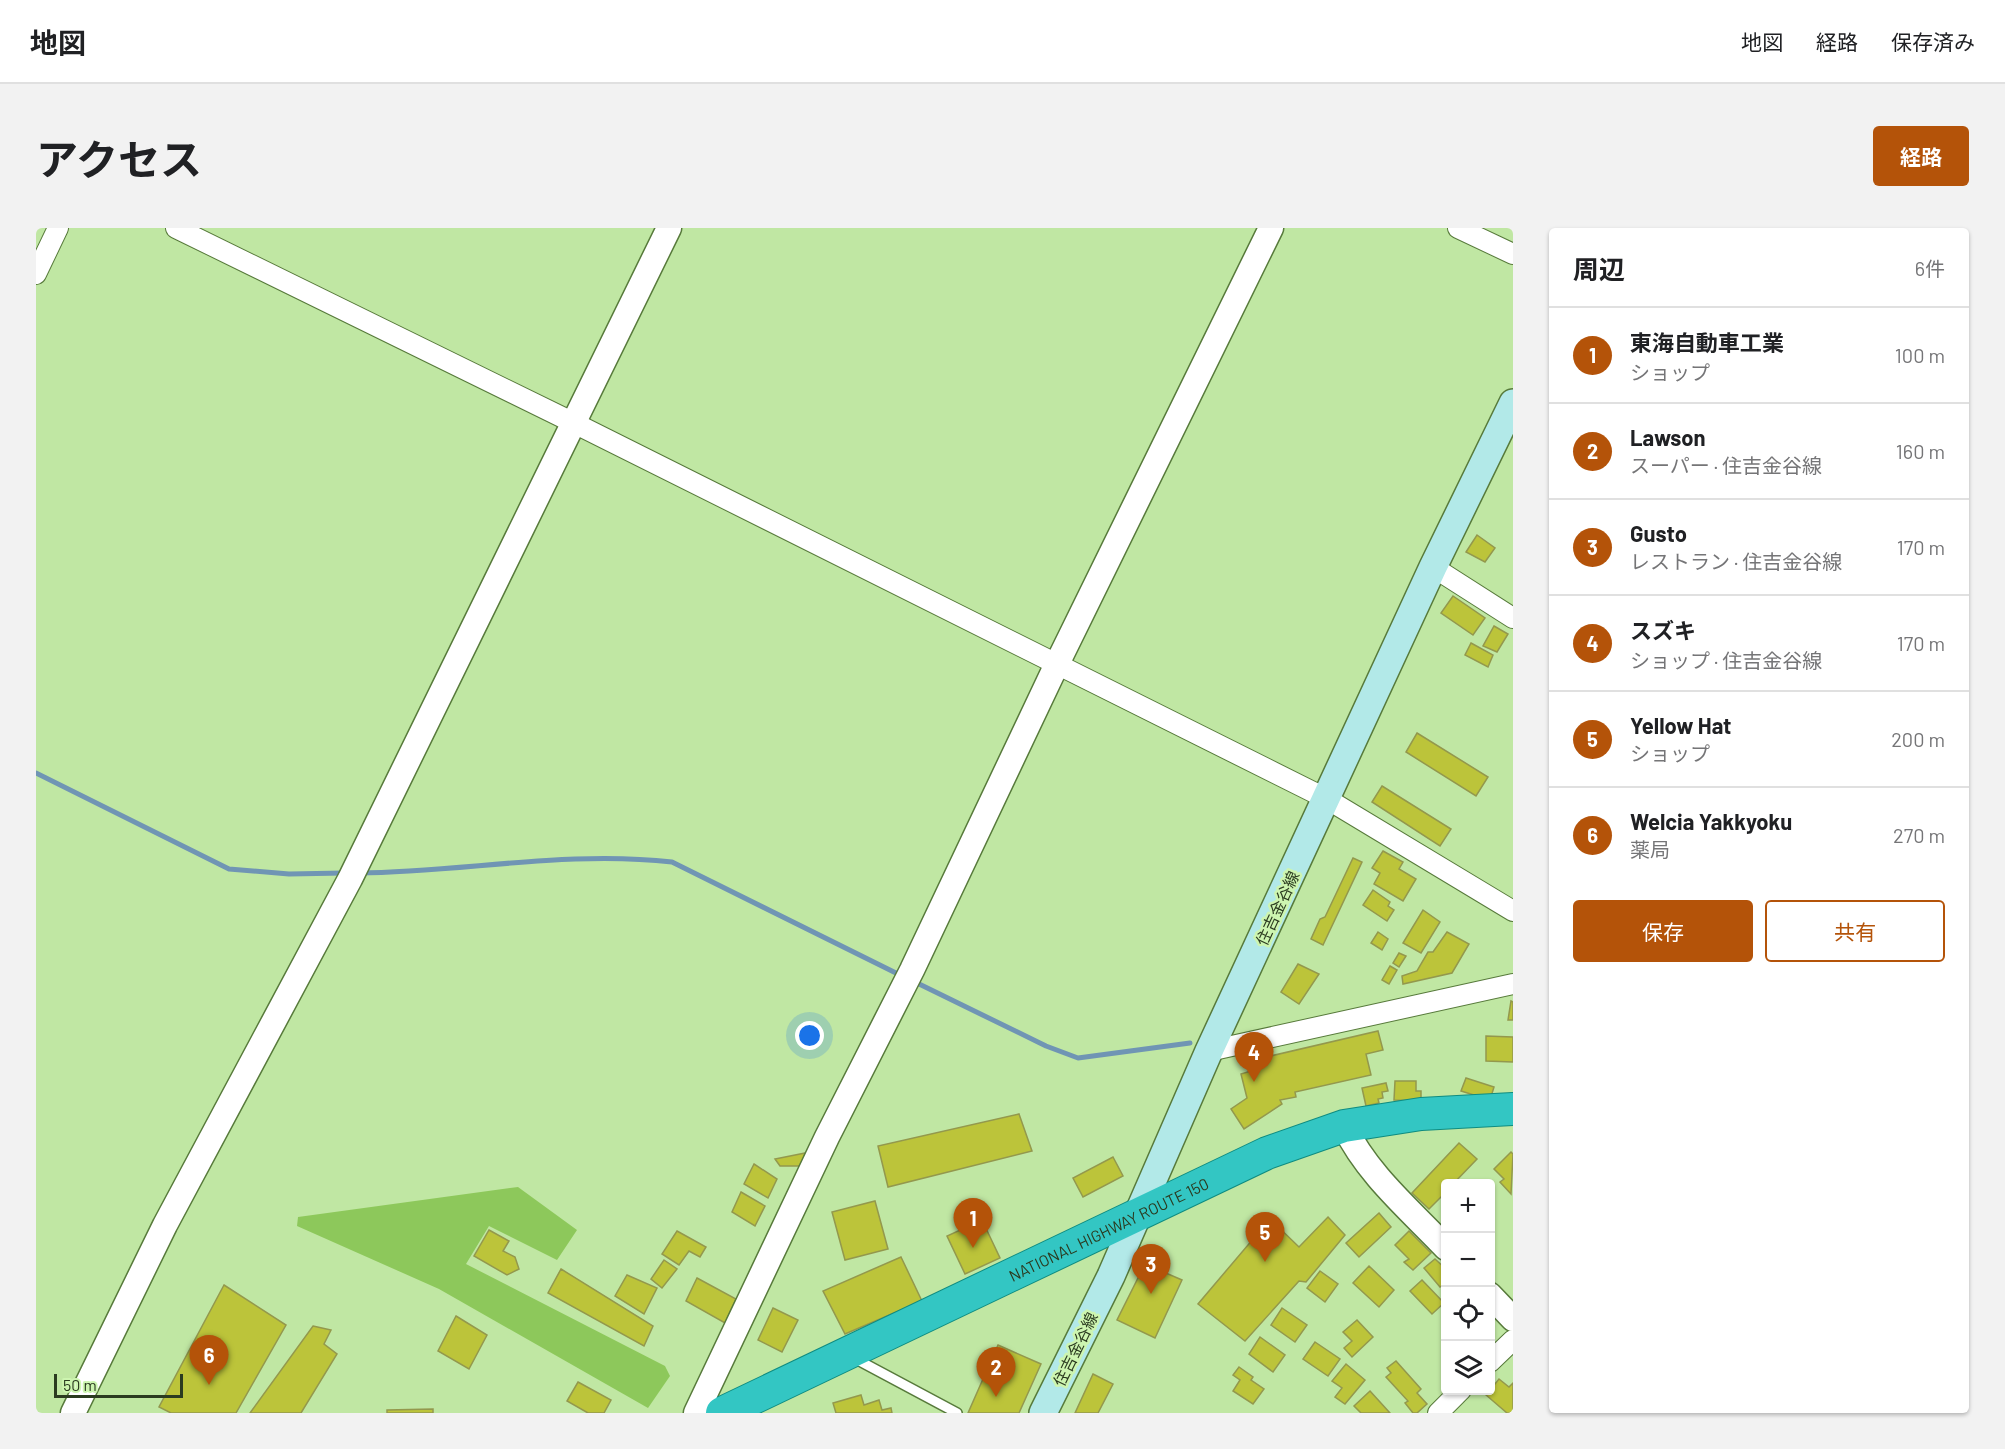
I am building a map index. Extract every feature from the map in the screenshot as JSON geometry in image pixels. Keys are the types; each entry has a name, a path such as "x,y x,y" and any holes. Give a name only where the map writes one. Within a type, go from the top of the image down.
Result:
{"highway":[{"name":"NATIONAL HIGHWAY ROUTE 150","path":"722,1413 1135,1218 1267,1153 1344,1126 1421,1114 1513,1109"}],"main road":[{"name":"住吉金谷線","path":"1043,1413 1111,1276 1209,1051 1433,567 1513,403"}],"street":[{"path":"36,274 58,228"},
{"path":"176,228 574,423 1056,666 1327,799 1513,911"},
{"path":"73,1413 165,1226 354,870 669,228"},
{"path":"696,1413 1056,666 1271,228"},
{"path":"1458,228 1513,254"},
{"path":"1433,567 1513,618"},
{"path":"1209,1051 1513,984"},
{"path":"1344,1126 1355,1149 1370,1169 1441,1243"},
{"path":"1495,1299 1513,1319"},
{"path":"1495,1358 1513,1340"},
{"path":"1438,1413 1456,1395"}],"lane":[{"path":"846,1354 957,1413"}],"green space":[{"path":"518,1187 577,1230 557,1260 489,1226 466,1264 665,1366 670,1376 648,1408 439,1289 297,1226 298,1217"}],"building":[{"path":"1477,535 1495,548 1485,562 1466,552"},
{"path":"1453,596 1485,618 1473,635 1441,613"},
{"path":"1494,626 1508,634 1497,652 1483,646"},
{"path":"1471,643 1493,655 1488,667 1465,655"},
{"path":"1417,733 1488,777 1476,796 1406,752"},
{"path":"1382,786 1451,829 1440,846 1372,802"},
{"path":"1383,851 1403,862 1399,869 1416,879 1403,901 1374,884 1380,873 1372,868"},
{"path":"1353,858 1362,862 1323,945 1311,939 1320,919 1325,917"},
{"path":"1373,890 1390,902 1388,906 1394,910 1387,921 1363,905"},
{"path":"1423,910 1440,922 1421,953 1403,943"},
{"path":"1378,932 1388,939 1382,950 1371,943"},
{"path":"1447,932 1469,944 1452,973 1403,984 1402,976 1417,971 1428,952 1433,952"},
{"path":"1399,953 1406,956 1399,967 1393,963"},
{"path":"1298,964 1319,974 1299,1004 1281,992"},
{"path":"1390,966 1397,970 1389,984 1382,980"},
{"path":"1511,1001 1513,1002 1513,1020 1508,1020"},
{"path":"1378,1031 1383,1050 1366,1054 1371,1075 1295,1092 1296,1097 1280,1100 1282,1104 1244,1129 1231,1109 1247,1098 1241,1074 1251,1071 1249,1061"},
{"path":"1486,1036 1513,1037 1513,1062 1486,1061"},
{"path":"1466,1078 1494,1087 1490,1100 1461,1091"},
{"path":"1395,1081 1416,1081 1416,1091 1421,1091 1421,1101 1394,1100"},
{"path":"1386,1083 1388,1091 1382,1092 1383,1098 1378,1099 1379,1103 1366,1106 1362,1088"},
{"path":"1019,1114 1032,1151 888,1187 878,1146"},
{"path":"1459,1143 1477,1159 1458,1179 1441,1179 1441,1197 1429,1209 1412,1193"},
{"path":"1511,1152 1513,1154 1511,1194 1500,1182 1504,1179 1494,1169"},
{"path":"805,1153 801,1166 780,1166 775,1159"},
{"path":"1113,1157 1123,1176 1083,1197 1073,1178"},
{"path":"754,1164 777,1179 768,1198 744,1184"},
{"path":"741,1192 765,1206 755,1226 732,1212"},
{"path":"875,1201 888,1249 845,1260 832,1212"},
{"path":"1379,1213 1391,1227 1359,1257 1346,1243"},
{"path":"1328,1217 1345,1235 1306,1282 1299,1281 1245,1341 1198,1304 1270,1219 1299,1247"},
{"path":"982,1220 1000,1258 965,1274 947,1236"},
{"path":"489,1230 509,1241 503,1251 515,1257 519,1269 507,1275 474,1256"},
{"path":"677,1231 706,1247 700,1257 689,1251 679,1265 662,1254"},
{"path":"1409,1231 1431,1253 1413,1270 1404,1262 1409,1259 1395,1245"},
{"path":"901,1257 922,1301 845,1334 823,1291"},
{"path":"1435,1259 1441,1264 1441,1286 1440,1287 1424,1268"},
{"path":"664,1260 677,1269 662,1288 651,1279"},
{"path":"1145,1264 1182,1280 1155,1338 1117,1320"},
{"path":"1369,1266 1394,1290 1379,1307 1353,1283"},
{"path":"561,1269 653,1326 644,1346 548,1293"},
{"path":"1320,1271 1338,1284 1325,1302 1307,1288"},
{"path":"627,1275 657,1288 644,1314 615,1296"},
{"path":"697,1278 736,1299 725,1323 686,1301"},
{"path":"1422,1280 1441,1300 1441,1306 1432,1314 1410,1291"},
{"path":"224,1285 286,1325 236,1413 171,1413 159,1407"},
{"path":"773,1308 798,1320 782,1352 758,1340"},
{"path":"1282,1308 1307,1325 1295,1342 1271,1325"},
{"path":"456,1316 487,1335 469,1369 438,1351"},
{"path":"1357,1320 1373,1337 1352,1357 1344,1348 1352,1341 1343,1332"},
{"path":"313,1326 331,1330 324,1344 337,1354 301,1413 250,1413"},
{"path":"1260,1337 1285,1355 1273,1372 1249,1354"},
{"path":"1315,1342 1340,1359 1328,1376 1303,1359"},
{"path":"998,1345 1041,1364 1019,1413 968,1413"},
{"path":"1396,1361 1421,1389 1417,1393 1427,1404 1417,1413 1413,1413 1405,1403 1408,1401 1386,1377 1391,1373 1387,1368"},
{"path":"1346,1364 1365,1380 1345,1404 1335,1397 1342,1388 1332,1381"},
{"path":"1239,1367 1253,1377 1251,1380 1264,1389 1253,1404 1233,1391 1240,1380 1233,1375"},
{"path":"1093,1374 1113,1384 1098,1413 1075,1413"},
{"path":"1499,1379 1509,1387 1513,1383 1513,1413 1507,1413 1486,1395 1495,1395 1495,1384"},
{"path":"578,1382 611,1400 604,1413 588,1413 567,1401"},
{"path":"1370,1391 1390,1413 1361,1413 1354,1406"},
{"path":"861,1395 864,1405 879,1400 882,1410 891,1408 892,1413 836,1413 833,1403"},
{"path":"433,1409 433,1413 387,1413 387,1410"}],"waterway":[{"path":"36,773 229,869 289,874 344,873"},
{"path":"359,873 555,860 633,859 672,862 902,976"},
{"path":"913,981 1046,1046 1078,1058 1190,1043"}],"place":[{"name":"スズキ","path":"1254,1082"},
{"name":"東海自動車工業","path":"973,1248"},
{"name":"Yellow Hat","path":"1265,1262"},
{"name":"Gusto","path":"1151,1294"},
{"name":"Welcia Yakkyoku","path":"209,1385"},
{"name":"Lawson","path":"996,1397"}]}
